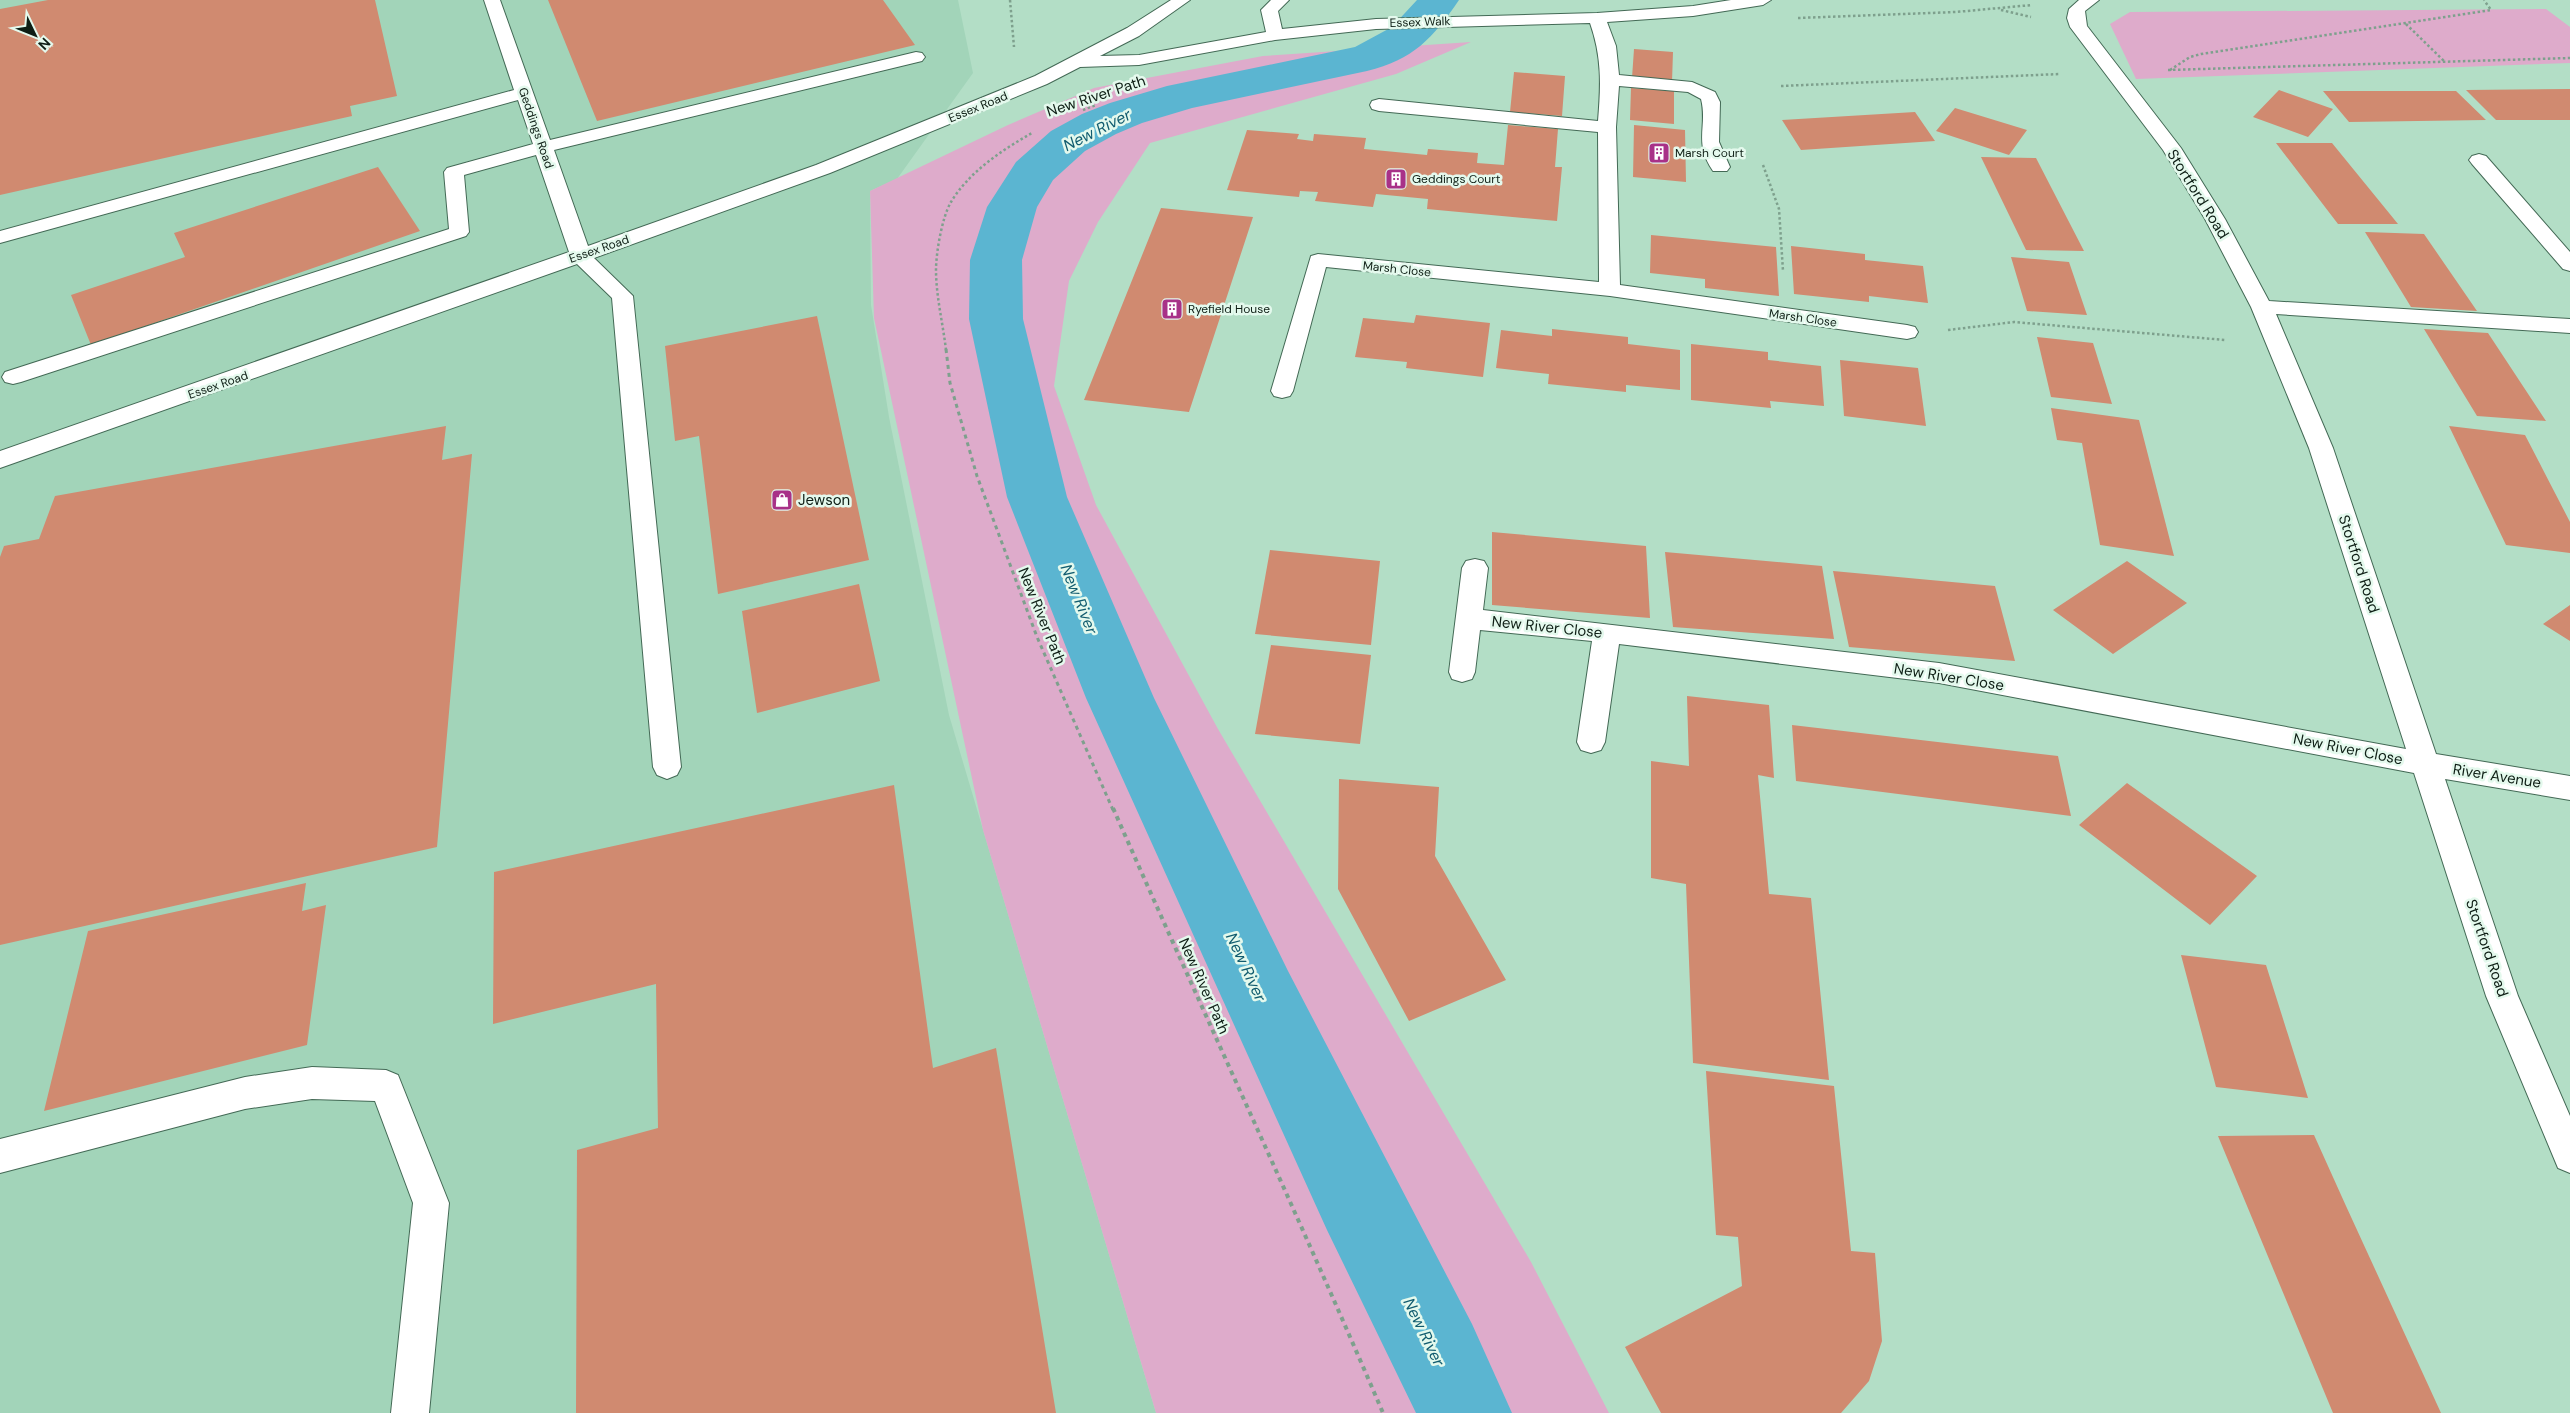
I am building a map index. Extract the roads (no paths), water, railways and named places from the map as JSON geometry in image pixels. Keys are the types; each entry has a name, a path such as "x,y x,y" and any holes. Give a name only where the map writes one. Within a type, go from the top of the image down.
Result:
{"street":[{"name":"Geddings Road","path":"492,0 581,256"},
{"name":"Essex Road","path":"0,460 194,394 823,169 996,100 1078,62 1133,32 1182,0"},
{"path":"1275,36 1269,10 1281,0"},
{"name":"Essex Walk","path":"1078,62 1139,60 1275,36 1387,24 1598,18 1693,10 1764,0"},
{"name":"Stortford Road","path":"2084,4 2076,18 2079,27 2171,148 2216,219 2262,307 2321,448 2502,996 2570,1156"},
{"path":"1598,18 1607,46 1610,80 1607,127 1610,290"},
{"path":"13,377 459,232 454,172 543,146 916,57"},
{"path":"1610,80 1692,87 1709,96 1711,102 1710,136 1720,168"},
{"path":"0,237 426,118 524,93"},
{"path":"1379,105 1607,127"},
{"path":"2479,160 2570,265"},
{"path":"581,256 622,296 666,767"},
{"name":"Marsh Close","path":"1282,391 1318,260 1610,290 1907,332"},
{"path":"2262,307 2570,326"},
{"path":"1462,672 1475,568"},
{"name":"New River Close","path":"1470,619 1607,633 1939,673 2424,764"},
{"path":"1591,742 1607,633"},
{"name":"River Avenue","path":"2424,764 2570,788"},
{"path":"0,1156 245,1093 312,1083 386,1086 431,1203 410,1413"}],"waterway":[{"name":"New River","path":"1438,0 1423,21 1408,36 1390,48 1367,58 1183,96 1126,113 1099,124 1068,141 1033,172 1012,207 996,260 996,319 1037,497 1120,698 1260,997 1358,1199 1439,1357 1464,1413"}],"place":[{"name":"Marsh Court","path":"1659,153"},
{"name":"Geddings Court","path":"1396,179"},
{"name":"Ryefield House","path":"1172,309"},
{"name":"Jewson","path":"782,500"}]}
